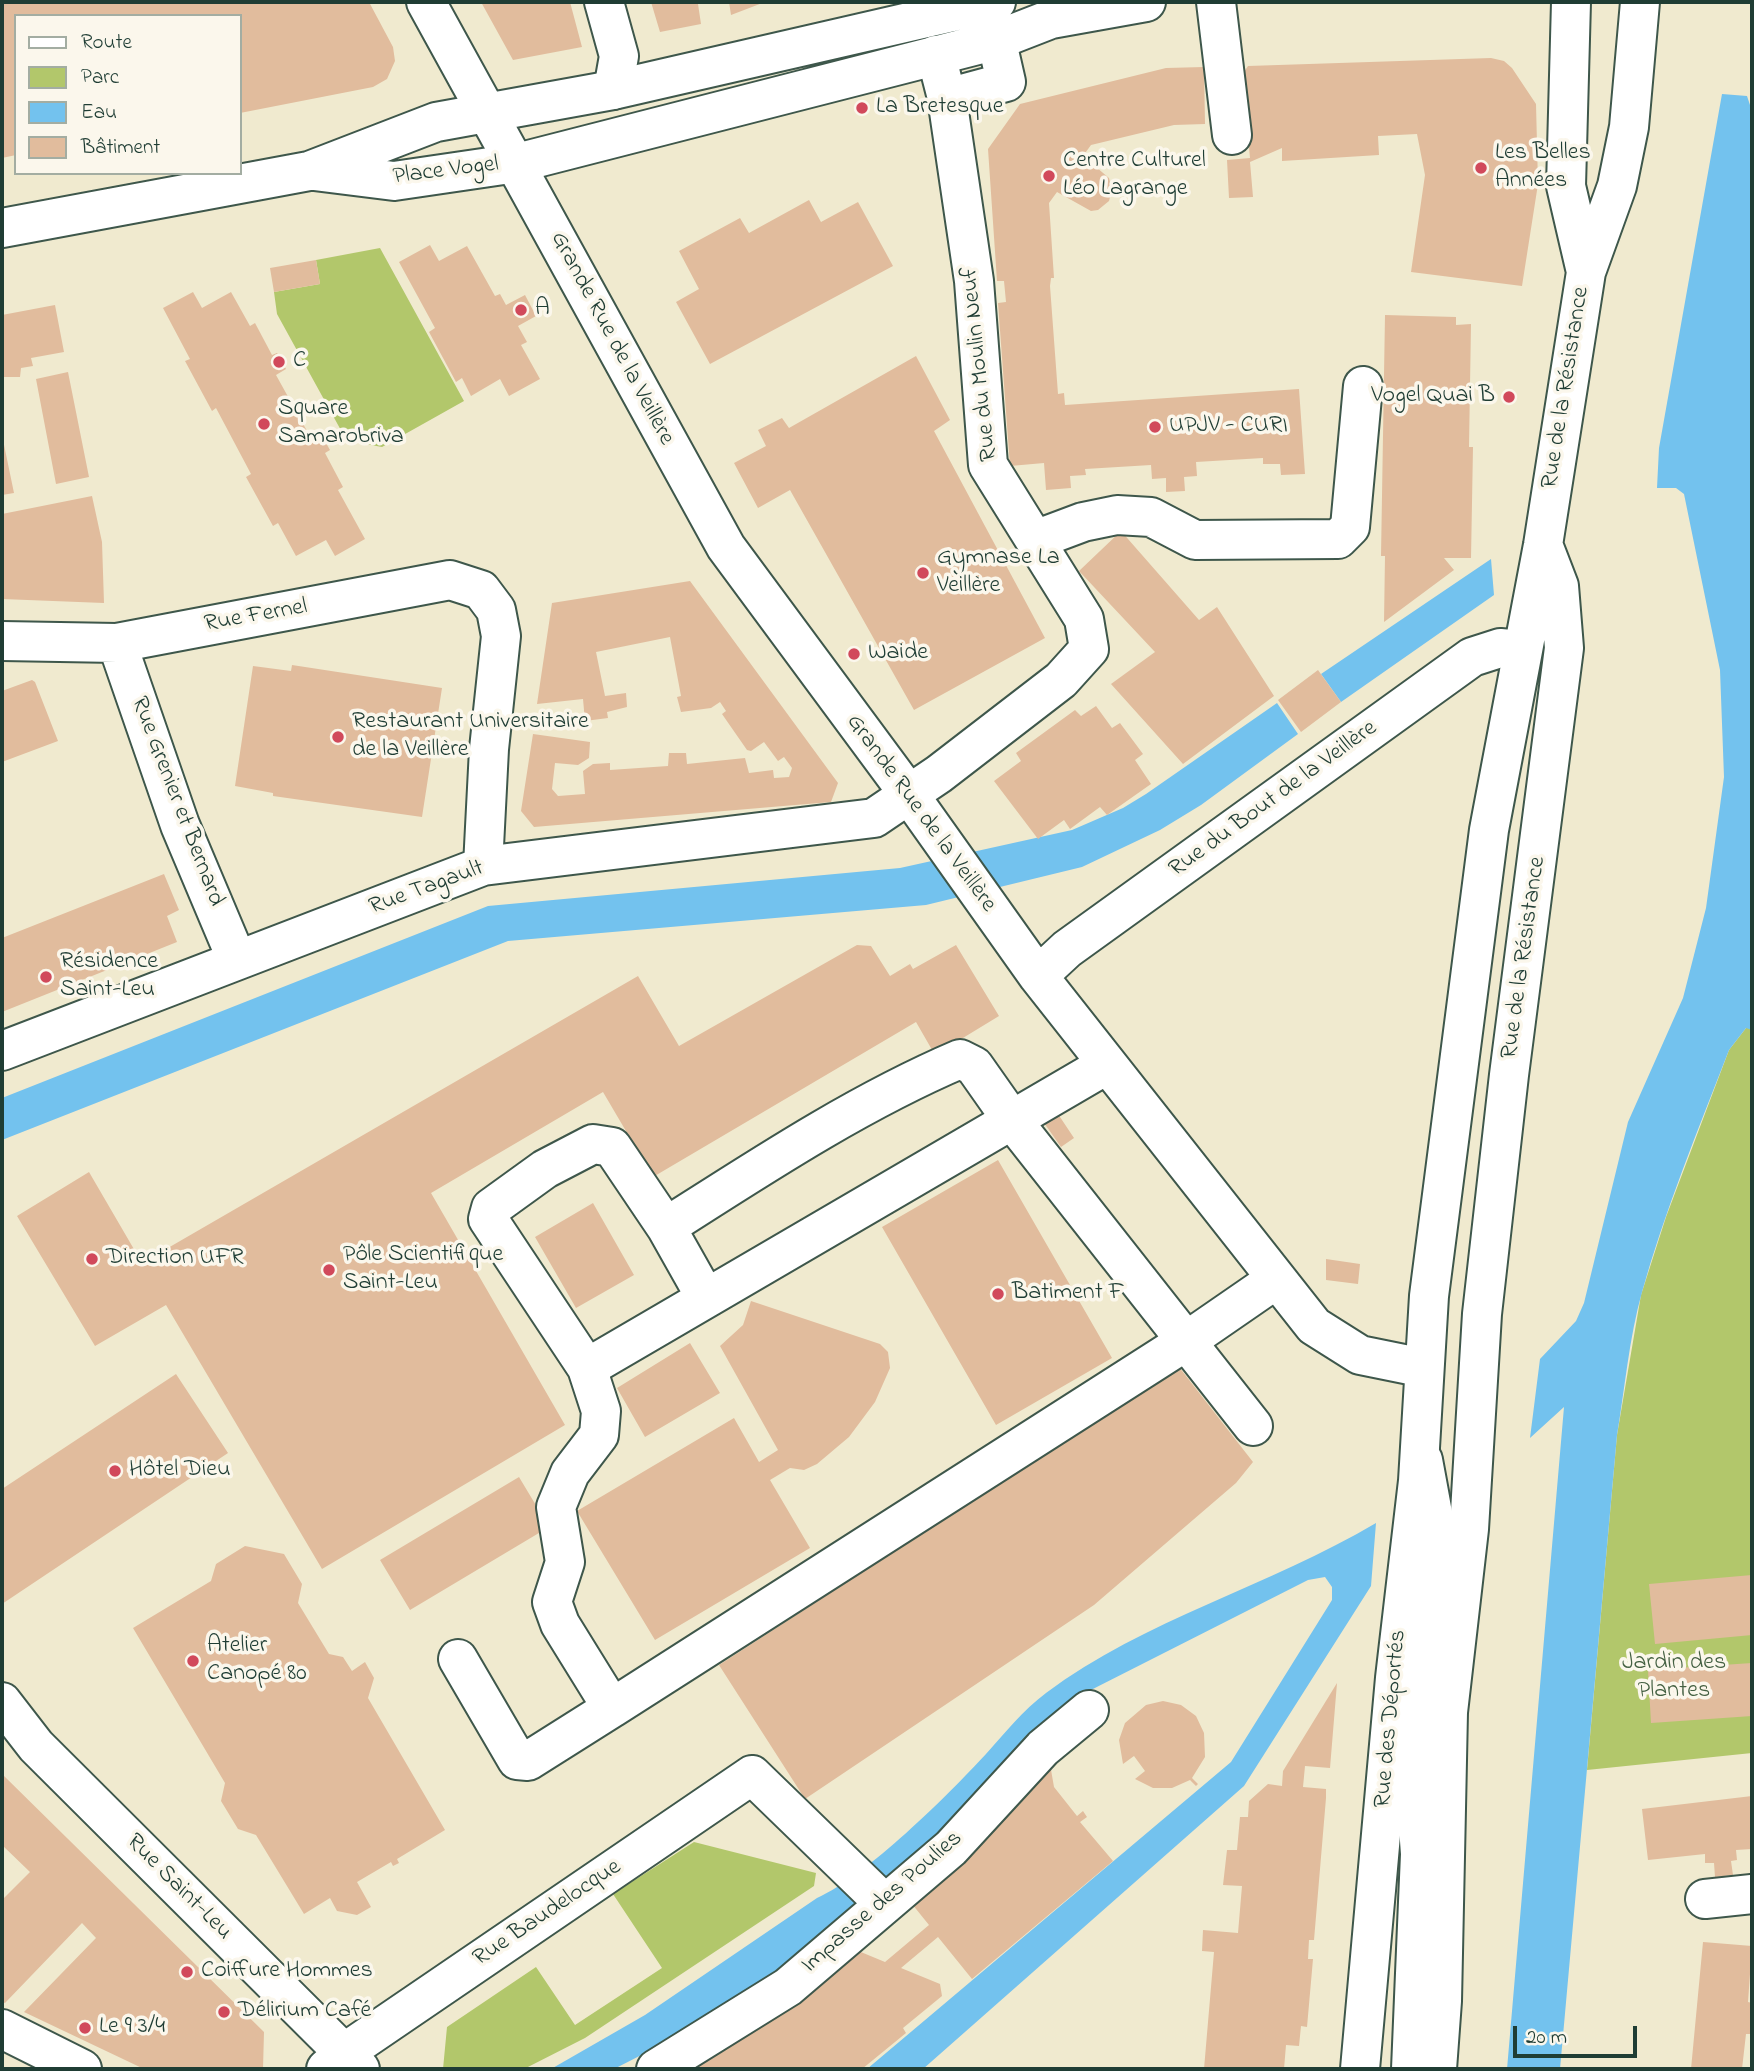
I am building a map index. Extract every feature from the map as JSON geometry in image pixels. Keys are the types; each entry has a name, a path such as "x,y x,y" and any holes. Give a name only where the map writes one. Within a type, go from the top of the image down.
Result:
{"street":[{"name":"Grande Rue de la Veillère","path":"426,2 726,547 908,793 1038,976 1275,1280 1314,1326 1360,1355 1424,1368"},
{"path":"604,2 619,56 613,90"},
{"name":"Place Vogel","path":"309,171 436,122 613,90 990,2"},
{"path":"947,98 1006,82 990,2"},
{"name":"Place Vogel","path":"309,171 394,181 517,163 997,40 1051,19 1146,2"},
{"path":"1216,2 1232,135"},
{"name":"Rue de la Résistance","path":"1571,2 1566,186 1586,272"},
{"name":"Rue de la Résistance","path":"1424,1368 1429,1296 1489,830 1543,545 1586,272 1618,186 1629,127 1640,2"},
{"name":"Rue du Moulin Neuf","path":"936,55 947,98 974,281 988,465 1084,619 1089,649"},
{"path":"2,228 309,171"},
{"path":"1035,540 1083,522 1117,514 1151,517 1175,532 1195,540 1338,539 1350,527 1363,386"},
{"name":"Rue de la Résistance","path":"1446,1790 1448,1712 1469,1529 1477,1375 1509,1074 1564,648 1559,586 1543,545"},
{"name":"Rue Fernel","path":"2,640 117,643 450,580 481,590 496,610 500,636 483,866"},
{"name":"Rue Grenier et Bernard","path":"117,643 180,825 237,960"},
{"name":"Rue du Bout de la Veillère","path":"1038,976 1067,949 1472,657 1500,648 1521,650"},
{"name":"Rue Tagault","path":"2,1051 483,866 874,818 939,774 1061,680 1089,649"},
{"path":"666,1227 752,1173 921,1076 960,1059 974,1066 1012,1120 1254,1426"},
{"path":"587,1368 1106,1065"},
{"path":"611,1708 559,1624 552,1602 565,1562 556,1507 570,1473 599,1435 601,1411 587,1368 488,1219 491,1208 545,1169 593,1144 612,1147 666,1227 706,1298"},
{"path":"458,1660 517,1760 528,1761 1188,1340 1275,1280"},
{"name":"Rue des Déportés","path":"1360,2069 1395,1678 1420,1447 1424,1368"},
{"path":"1420,1447 1441,1557 1428,1703 1446,1790 1442,2001 1437,2069"},
{"path":"1395,1678 1415,1785 1420,1854 1411,2069"},
{"name":"Rue Saint-Leu","path":"2,1702 36,1746 343,2064"},
{"name":"Impasse des Poulies","path":"656,2069 788,1987 951,1847 1043,1748 1089,1710"},
{"name":"Rue Baudelocque","path":"343,2064 752,1774 885,1905"},
{"path":"1705,1899 1752,1894"},
{"path":"2,2029 82,2069"}],"green space":[{"path":"380,248 464,401 382,447 360,443 343,434 277,314 274,292 320,284 316,260"},
{"name":"Jardin des Plantes","path":"1752,1025 1752,1753 1587,1770 1617,1435 1641,1295 1666,1217 1729,1050 1746,1028"},
{"path":"694,1842 816,1873 814,1886 585,2038 524,2069 443,2069 447,2027 536,1967 575,2025 662,1968 613,1894"}],"water":[{"path":"1722,94 1747,96 1752,111 1752,1030 1746,1028 1729,1050 1661,1231 1634,1327 1617,1435 1560,2069 1507,2069 1564,1407 1530,1438 1540,1359 1576,1321 1584,1303 1628,1122 1683,998 1706,908 1724,777 1720,670 1684,494 1676,488 1657,488 1659,448"},
{"path":"1491,559 1494,595 1341,702 1321,674"},
{"path":"1277,703 1298,734 1201,805 1160,830 1082,867 926,905 508,941 2,1140 2,1098 488,906 900,868 1072,830 1123,808 1146,794"},
{"path":"1376,1523 1371,1586 1244,1786 923,2069 867,2069 1231,1762 1332,1600 1332,1587 1325,1577 1308,1580 1083,1694 954,1825 823,1940 712,2019 614,2069 551,2069 645,2015 859,1872 929,1812 1030,1707 1084,1667 1166,1623 1294,1566"}],"building":[{"path":"2,2 369,2 393,47 395,61 387,79 373,87 242,113 242,14 14,14 14,155 2,158"},
{"path":"481,2 570,2 582,47 513,60"},
{"path":"651,2 702,2 698,4 701,24 660,32"},
{"path":"729,2 765,2 731,15"},
{"name":"Les Belles Années","path":"1491,58 1504,61 1512,68 1536,104 1538,184 1522,286 1411,272 1425,175 1417,134 1378,136 1379,155 1282,161 1282,148 1250,162 1253,197 1229,198 1227,160 1250,158 1242,75 1248,66"},
{"path":"1204,67 1205,124 1174,125 1091,145 1083,156 1109,178 1112,190 1109,201 1098,210 1091,211 1057,192 1049,203 1054,278 1051,278 1050,286 1058,394 1064,393 1065,405 1299,389 1305,474 1281,475 1280,464 1263,464 1263,458 1196,462 1197,476 1184,477 1185,491 1166,492 1166,478 1152,479 1151,465 1085,469 1086,475 1070,476 1071,488 1046,490 1044,463 1010,466 998,303 1006,302 1004,281 997,281 988,149 1020,104 1166,68"},
{"path":"809,200 821,222 858,202 893,266 710,364 676,302 699,289 679,251 740,218 749,233"},
{"name":"Square Samarobriva","path":"430,245 439,261 467,246 495,296 500,294 506,305 525,295 536,316 518,326 527,342 521,345 540,379 509,396 500,379 471,396 462,378 456,382 429,332 435,328 399,262"},
{"path":"316,260 320,284 274,292 270,268"},
{"name":"Square Samarobriva","path":"193,292 202,308 231,292 250,326 255,323 272,355 277,353 286,369 276,375 312,440 322,436 330,450 325,453 343,487 338,490 365,539 335,556 326,540 296,556 278,523 273,526 246,477 251,474 216,408 212,411 185,361 190,359 163,308"},
{"path":"55,305 64,352 31,358 33,366 21,368 20,377 2,377 2,315"},
{"path":"1385,315 1456,317 1456,325 1471,324 1469,447 1473,447 1471,558 1444,558 1454,570 1384,622 1385,556 1381,556"},
{"name":"Gymnase La Veillère","path":"916,356 950,420 934,431 1045,638 914,710 790,490 758,508 734,463 766,446 758,430 782,418 789,428"},
{"path":"68,372 89,477 56,484 36,379"},
{"path":"2,435 14,493 2,495"},
{"path":"92,496 102,542 104,603 2,599 2,514"},
{"path":"1121,531 1199,620 1217,607 1274,696 1183,764 1111,684 1155,652 1079,571"},
{"path":"690,581 838,783 831,802 534,827 521,811 533,734 590,742 589,758 578,765 555,763 552,789 558,796 585,794 583,771 593,764 610,763 610,770 668,766 669,753 686,753 687,764 745,758 749,773 773,770 774,778 789,777 792,768 784,757 778,761 764,742 751,751 747,750 722,714 726,711 720,702 711,708 681,712 677,697 681,696 670,637 596,652 605,696 626,693 627,707 607,712 608,718 585,721 583,699 537,704 552,603"},
{"name":"Restaurant Universitaire de la Veillère","path":"292,665 442,688 422,817 273,796 273,793 235,786 253,666 291,671"},
{"path":"1318,670 1341,702 1301,732 1278,700"},
{"path":"32,680 58,741 2,762 2,691"},
{"path":"1096,706 1112,728 1120,723 1143,754 1135,760 1151,784 1107,815 1100,807 1070,829 1064,820 1038,839 994,781 1021,761 1016,753 1075,710 1081,716"},
{"name":"Résidence Saint-Leu","path":"164,874 179,910 167,916 177,942 2,1012 2,938"},
{"name":"Pôle Scientifique Saint-Leu","path":"857,945 871,946 890,976 910,964 913,969 956,945 999,1016 935,1055 916,1022 653,1177 603,1092 431,1193 565,1425 322,1569 166,1305 95,1346 17,1216 89,1172 142,1263 638,976 679,1046"},
{"path":"1056,1111 1074,1138 1061,1147 1042,1120"},
{"name":"Batiment F","path":"998,1160 1112,1358 996,1425 882,1227"},
{"path":"593,1203 634,1275 576,1308 535,1237"},
{"path":"1326,1259 1360,1264 1358,1284 1326,1280"},
{"path":"751,1301 880,1344 888,1352 890,1368 875,1402 849,1437 817,1464 804,1470 790,1468 770,1480 810,1548 655,1640 577,1511 734,1418 759,1462 778,1450 720,1346 743,1325"},
{"path":"690,1343 720,1393 645,1437 617,1388"},
{"path":"1179,1367 1253,1462 1236,1483 1094,1605 805,1799 719,1665"},
{"name":"Hôtel Dieu","path":"176,1374 228,1453 2,1604 2,1489"},
{"path":"519,1477 549,1527 410,1610 380,1560"},
{"path":"245,1546 284,1554 302,1584 298,1603 329,1654 343,1657 352,1671 365,1662 374,1678 368,1698 445,1830 397,1859 399,1863 393,1866 391,1862 357,1882 371,1907 357,1915 337,1911 330,1898 304,1914 256,1835 238,1829 221,1801 225,1783 133,1628 211,1581 216,1564"},
{"path":"1752,1575 1752,1635 1655,1644 1649,1584"},
{"path":"1752,1663 1752,1716 1651,1723 1648,1670"},
{"path":"1337,1683 1330,1768 1305,1766 1303,1787 1326,1789 1314,1940 1309,1940 1308,1959 1313,1959 1307,2027 1301,2026 1299,2046 1286,2045 1284,2069 1204,2069 1214,1952 1202,1951 1203,1930 1238,1933 1242,1886 1223,1885 1227,1850 1237,1850 1240,1817 1248,1817 1249,1801 1268,1784 1282,1786 1283,1771"},
{"path":"1163,1701 1181,1705 1196,1716 1204,1733 1205,1757 1192,1778 1198,1784 1196,1786 1190,1780 1172,1788 1153,1788 1135,1779 1145,1771 1134,1756 1123,1764 1119,1740 1125,1723 1146,1705"},
{"path":"1050,1764 1054,1787 1077,1816 1083,1811 1087,1817 1080,1822 1113,1861 972,1979 938,1937 901,1968 940,1984 942,1996 903,2028 906,2033 862,2069 687,2069 856,1950 885,1962 929,1925 912,1904"},
{"path":"2,1774 264,2032 263,2069 144,2069 24,2012 96,1938 82,1923 5,2003 2,2002 2,1900 30,1872 2,1845"},
{"path":"1752,1796 1752,1849 1736,1850 1737,1860 1731,1861 1733,1875 1715,1877 1714,1863 1705,1863 1705,1854 1648,1860 1642,1809"},
{"path":"1703,1942 1752,1946 1748,2002 1752,2003 1752,2034 1746,2034 1742,2069 1691,2069"}],"place":[{"name":"La Bretesque","path":"862,108"},
{"name":"Les Belles Années","path":"1481,168"},
{"name":"Centre Culturel Léo Lagrange","path":"1049,176"},
{"name":"A","path":"521,310"},
{"name":"C","path":"279,362"},
{"name":"Vogel Quai B","path":"1509,397"},
{"name":"Square Samarobriva","path":"264,424"},
{"name":"UPJV - CURI","path":"1155,427"},
{"name":"Gymnase La Veillère","path":"923,573"},
{"name":"Waide","path":"854,654"},
{"name":"Restaurant Universitaire de la Veillère","path":"338,737"},
{"name":"Résidence Saint-Leu","path":"46,977"},
{"name":"Direction UFR","path":"92,1259"},
{"name":"Pôle Scientifique Saint-Leu","path":"329,1270"},
{"name":"Batiment F","path":"998,1294"},
{"name":"Hôtel Dieu","path":"115,1471"},
{"name":"Atelier Canopé 80","path":"193,1661"},
{"name":"Coiffure Hommes","path":"187,1972"},
{"name":"Délirium Café","path":"224,2012"},
{"name":"Le 9 3/4","path":"85,2028"}]}
